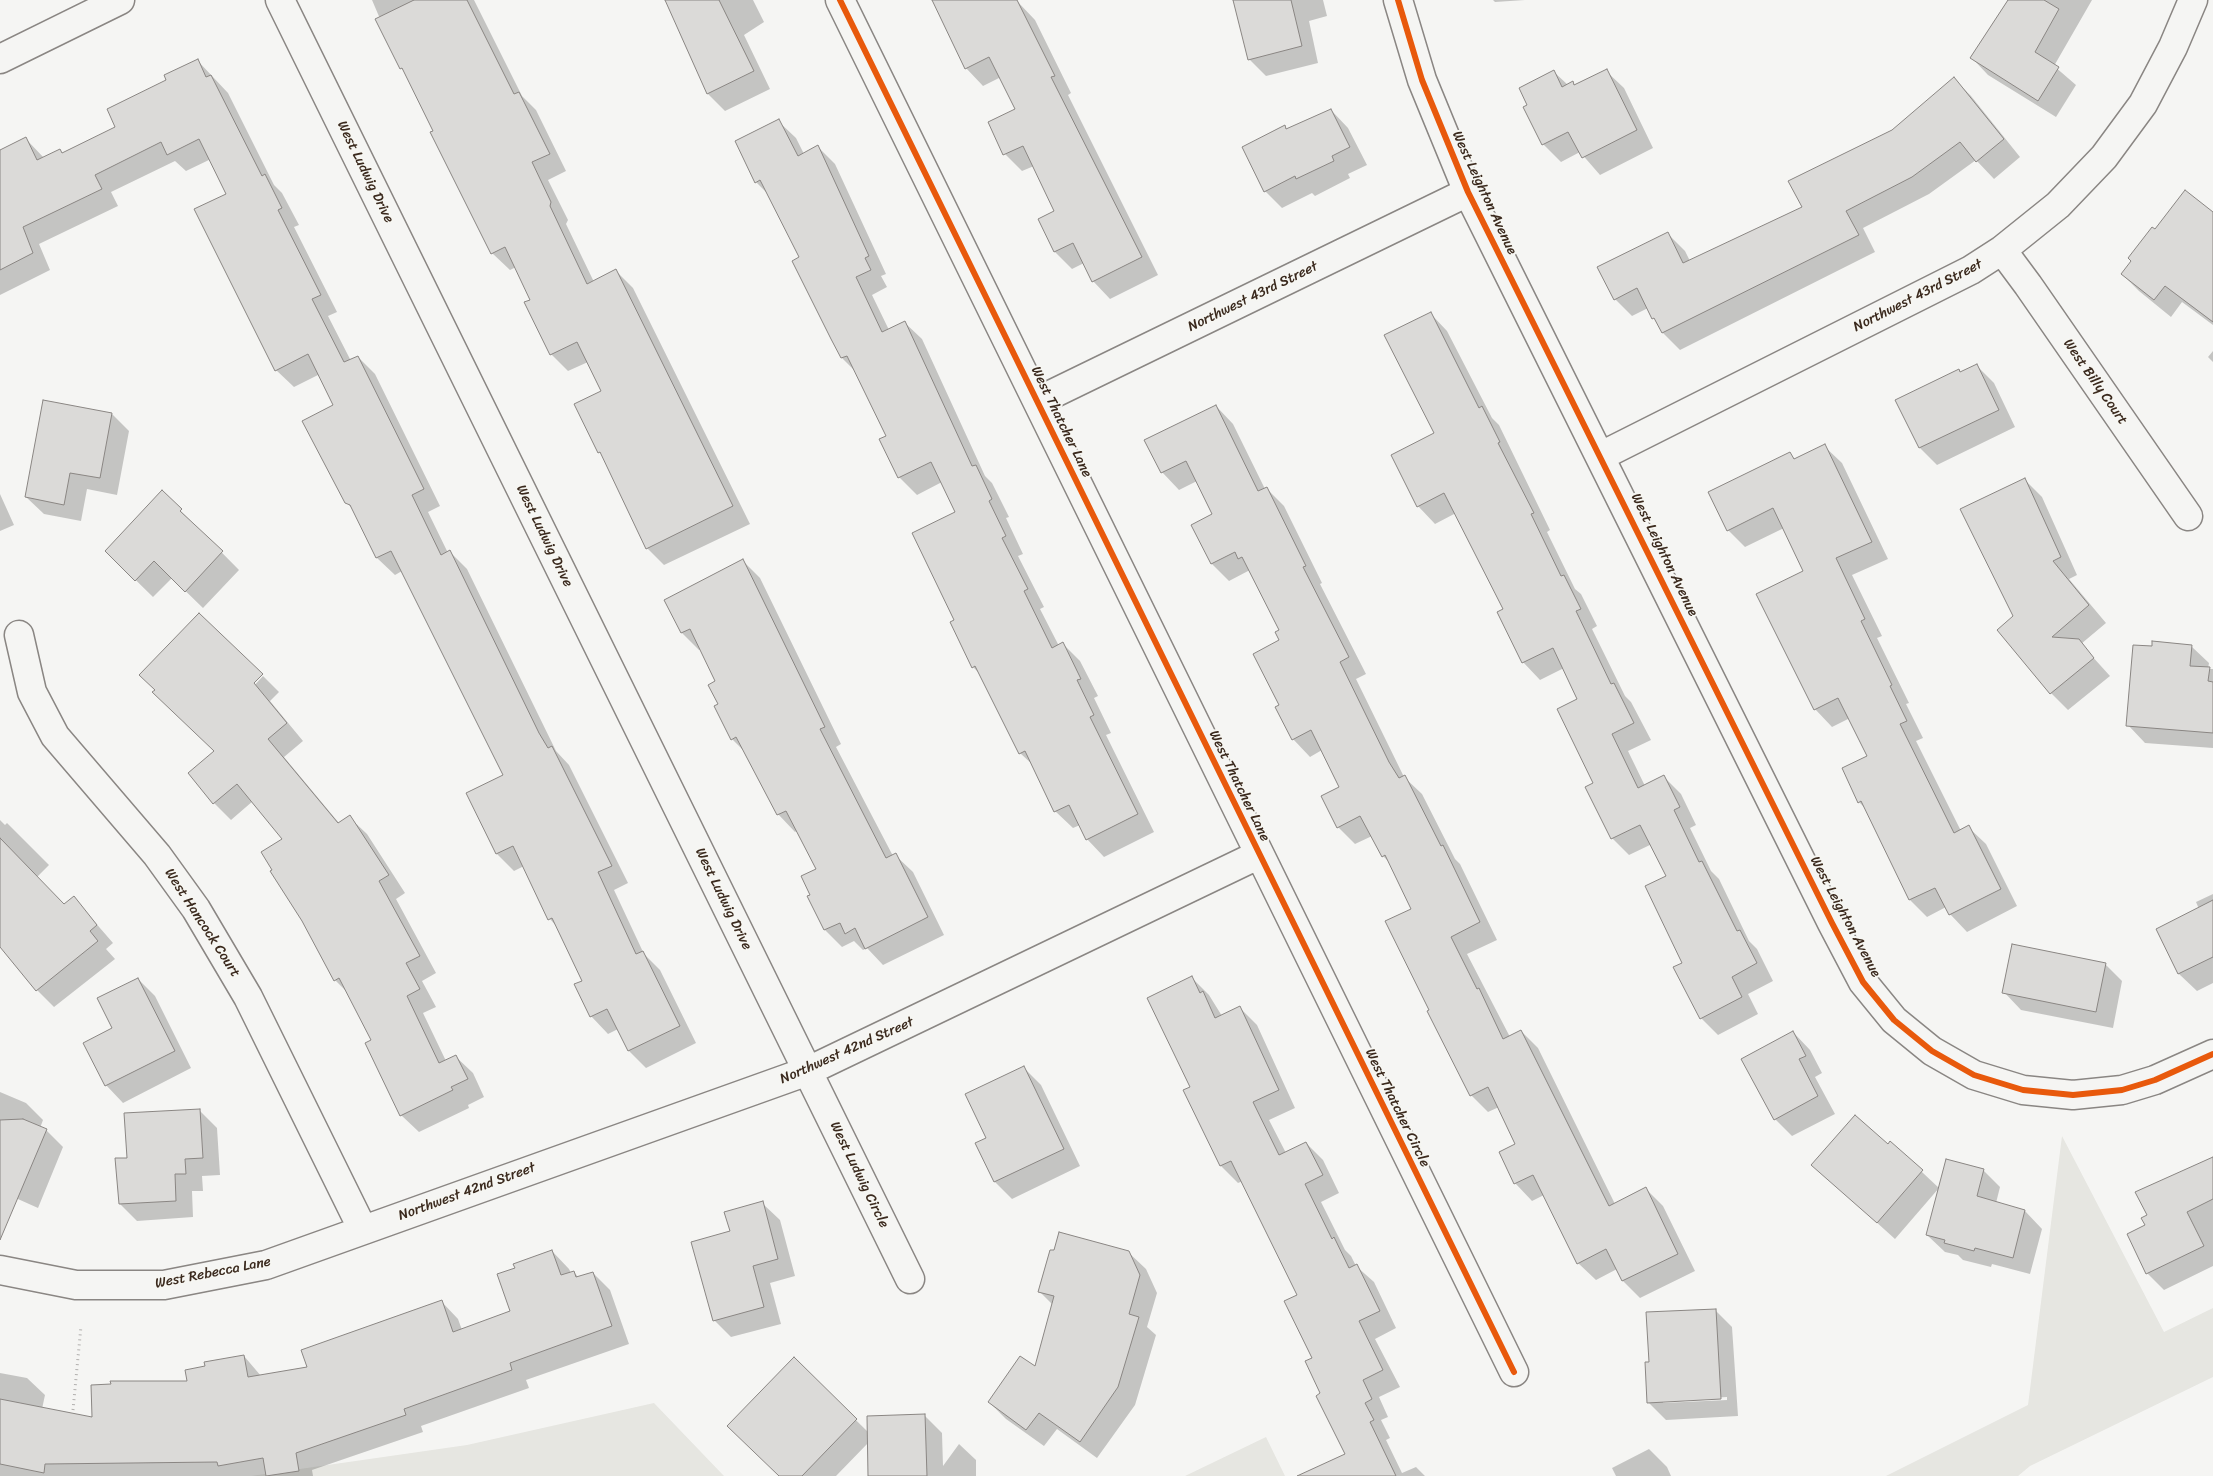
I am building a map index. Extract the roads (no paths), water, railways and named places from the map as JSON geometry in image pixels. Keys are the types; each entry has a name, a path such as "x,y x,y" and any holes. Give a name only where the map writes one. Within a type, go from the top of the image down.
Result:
{"street":[{"path":"0,59 120,0"},
{"name":"West Ludwig Drive","path":"280,0 808,1071"},
{"name":"West Thatcher Lane","path":"840,0 1038,401 1258,855"},
{"name":"West Leighton Avenue","path":"1398,0 1422,80 1468,192 1863,982 1894,1020 1932,1051 1974,1075 2023,1090 2073,1095 2122,1090 2154,1080 2213,1054"},
{"name":"Northwest 43rd Street","path":"1601,456 1971,270 2002,250 2058,205 2104,157 2143,104 2173,47 2193,0"},
{"name":"Northwest 43rd Street","path":"1038,401 1468,192"},
{"name":"West Billy Court","path":"2002,250 2188,516"},
{"name":"West Hancock Court","path":"19,634 32,692 54,736 157,855 196,909 248,997 363,1230"},
{"name":"Northwest 42nd Street","path":"363,1230 808,1071 1258,855"},
{"name":"West Thatcher Circle","path":"1258,855 1514,1372"},
{"name":"West Ludwig Circle","path":"808,1071 910,1279"},
{"name":"West Rebecca Lane","path":"0,1270 76,1285 164,1285 266,1265 363,1230"}]}
